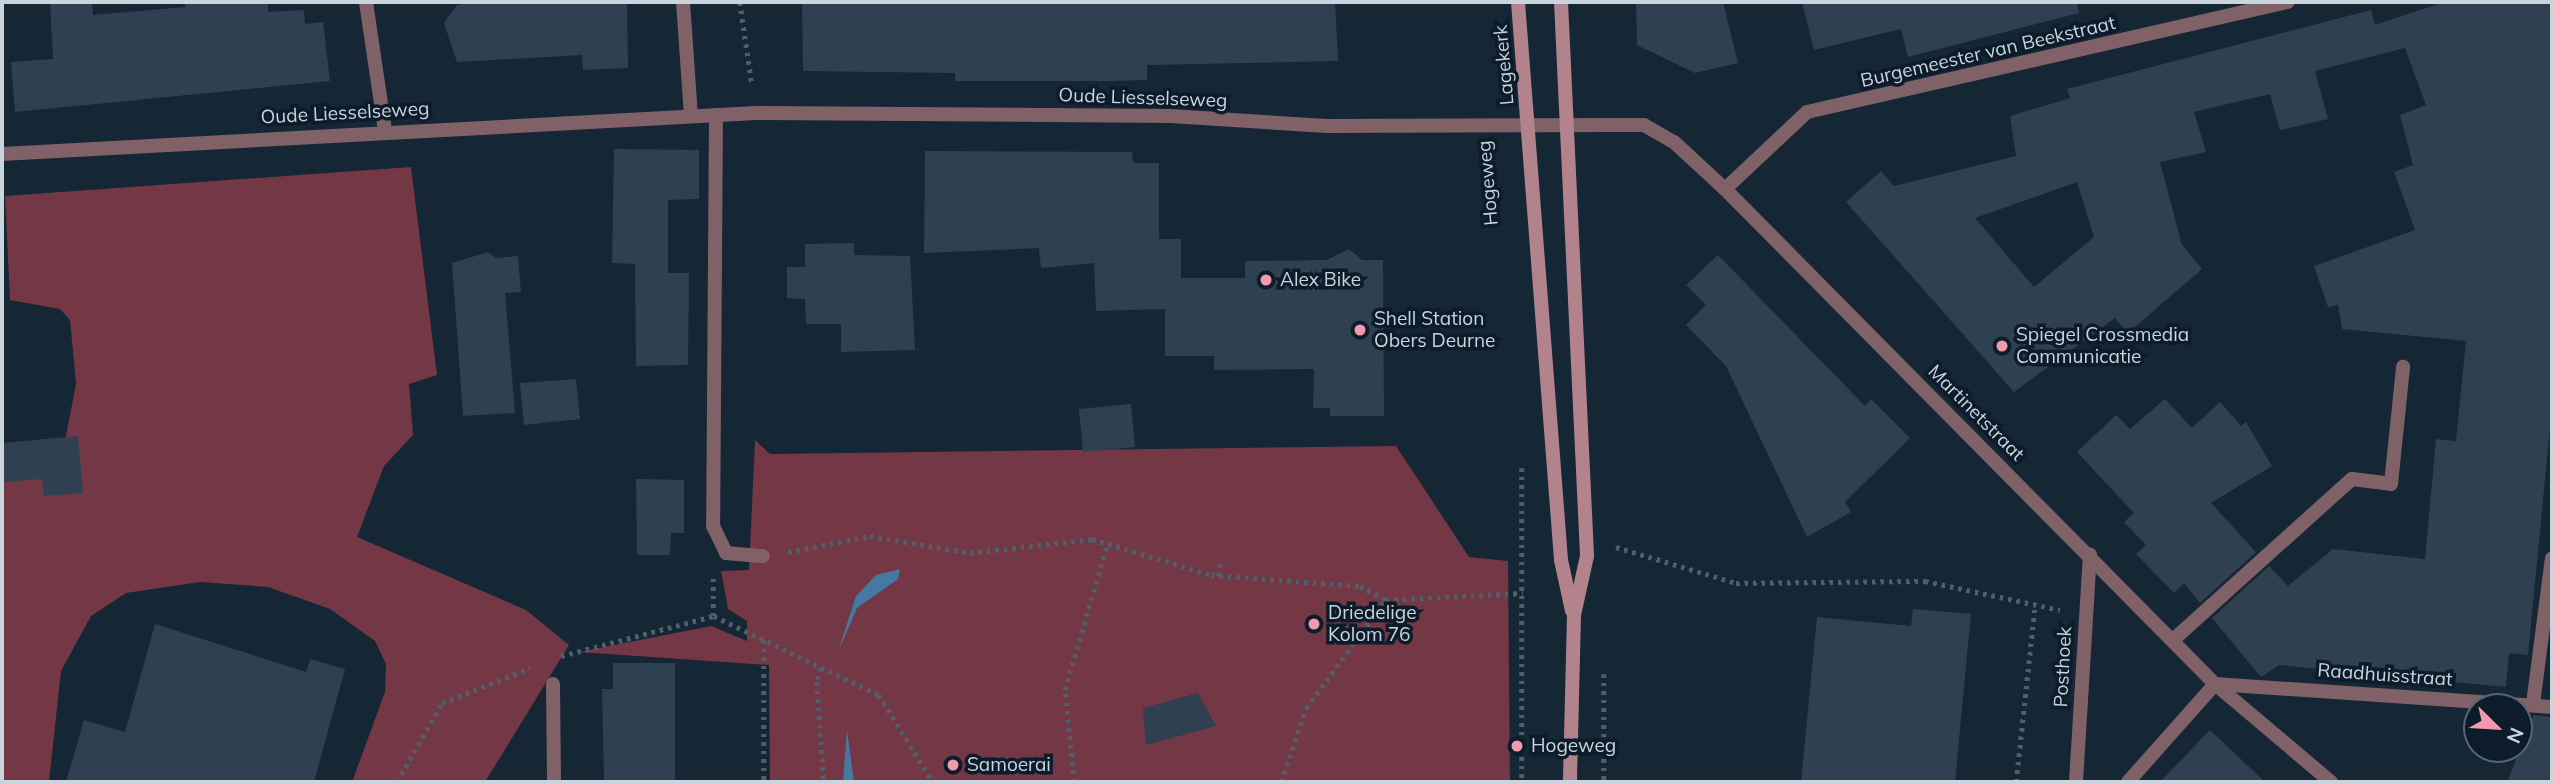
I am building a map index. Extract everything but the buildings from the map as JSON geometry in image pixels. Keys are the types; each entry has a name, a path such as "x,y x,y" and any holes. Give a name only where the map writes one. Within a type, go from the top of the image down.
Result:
{"street":[{"path":"366,2 384,130"},
{"path":"683,2 691,116"},
{"name":"Lagekerk","path":"1518,2 1529,124"},
{"path":"1561,2 1571,123 1587,556 1574,615 1570,782"},
{"name":"Burgemeester van Beekstraat","path":"1724,190 1807,112 2288,2"},
{"name":"Oude Liesselseweg","path":"2,154 384,130 756,113 1171,116 1327,126 1571,123"},
{"path":"716,115 713,526 726,552 763,556"},
{"name":"Martinetstraat","path":"1571,123 1644,125 1674,142 2090,554 2215,684 2331,782"},
{"path":"1529,124 1561,560 1574,615"},
{"path":"2,154 2,167"},
{"path":"2173,640 2352,479 2390,484 2403,367"},
{"name":"Posthoek","path":"2076,782 2090,554"},
{"path":"2533,704 2552,558"},
{"path":"553,684 554,782"},
{"path":"2128,782 2215,684"},
{"name":"Raadhuisstraat","path":"2215,684 2463,700"},
{"name":"Raadhuisstraat","path":"2533,704 2552,707"}],"path":[{"path":"740,2 756,113"},
{"path":"1522,454 1522,782"},
{"path":"713,526 713,616"},
{"path":"763,556 870,536 970,553 1108,542 1218,576 1360,586 1385,600 1523,593"},
{"path":"1074,782 1065,690 1108,542"},
{"path":"1604,546 1633,548 1736,583 1925,581 2086,614"},
{"path":"1218,576 1220,564"},
{"path":"1281,782 1306,708 1385,600"},
{"path":"2016,782 2035,605"},
{"path":"553,659 713,616 879,695 933,782"},
{"path":"764,640 764,782"},
{"path":"397,782 442,704 540,664"},
{"path":"821,668 817,682 824,782"}],"shaded area":[{"path":"411,167 437,375 409,384 413,435 384,466 357,537 526,610 569,645 485,782 352,782 385,692 386,664 375,641 330,609 268,587 200,582 126,593 91,616 61,671 49,782 2,782 2,447 55,449 65,441 76,384 70,320 60,309 10,300 5,196"},
{"path":"755,440 770,454 1396,446 1469,557 1508,561 1510,782 770,782 769,665 579,652 711,626 747,641 747,621 728,609 721,571 749,570"}],"water":[{"path":"900,569 898,579 857,608 838,652 856,596 876,575"},
{"path":"847,730 854,782 843,782"}],"place":[{"name":"Alex Bike","path":"1266,280"},
{"name":"Shell Station Obers Deurne","path":"1360,330"},
{"name":"Spiegel Crossmedia Communicatie","path":"2002,346"},
{"name":"Driedelige Kolom 76","path":"1314,624"},
{"name":"Hogeweg","path":"1517,746"},
{"name":"Samoerai","path":"953,765"}]}
